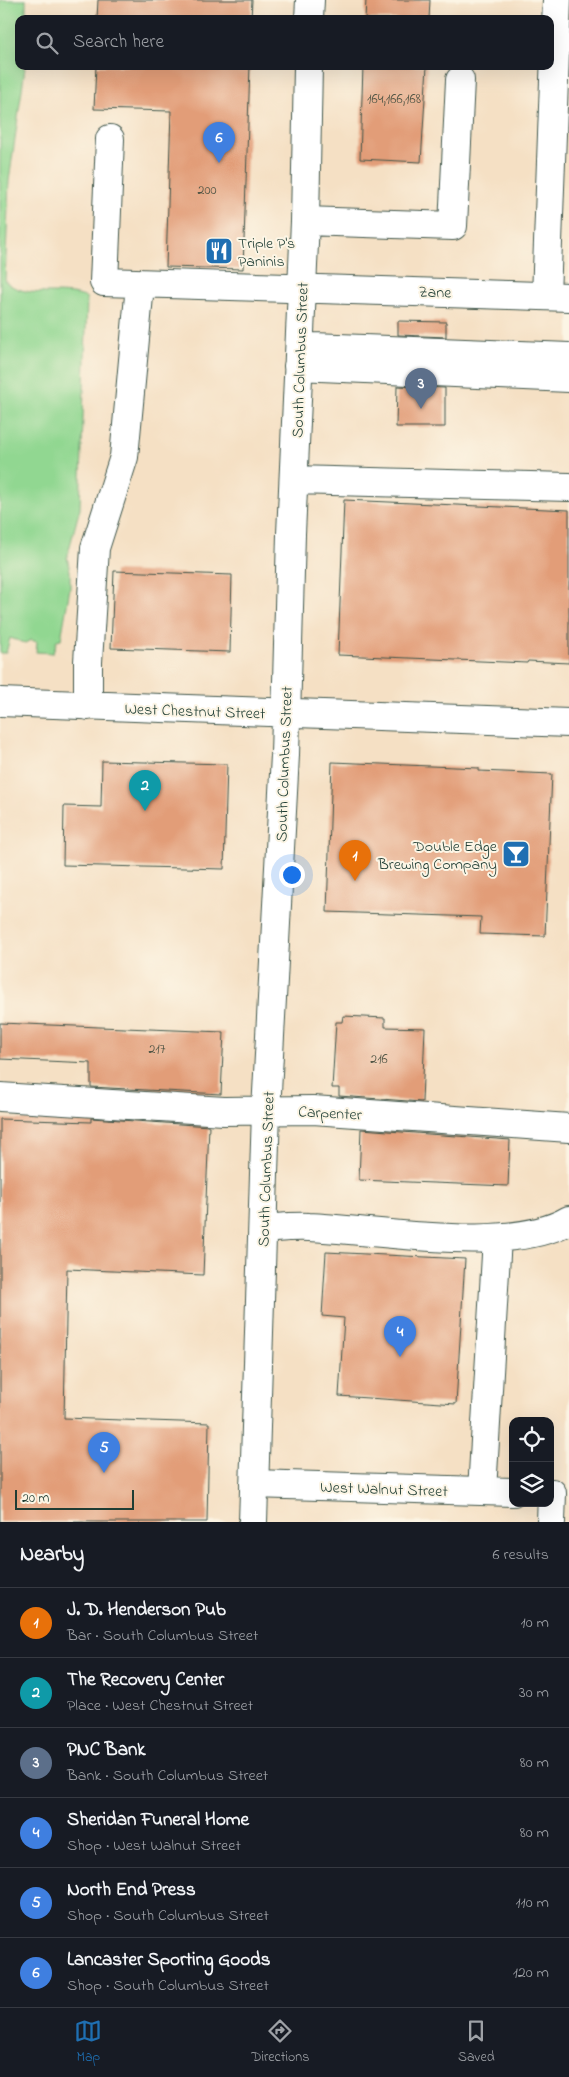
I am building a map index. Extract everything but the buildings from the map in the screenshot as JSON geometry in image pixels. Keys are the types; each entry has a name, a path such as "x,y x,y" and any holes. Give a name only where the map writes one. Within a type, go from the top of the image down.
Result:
{"street":[{"path":"309,15 310,0"},
{"path":"557,0 558,296"},
{"name":"South Columbus Street","path":"253,1522 266,1111 286,714 305,221 308,70"},
{"path":"305,221 453,226 460,80"},
{"name":"Zane","path":"110,139 104,282 140,285 302,289 345,288 558,296"},
{"path":"88,706 88,653 95,548 124,457 140,285"},
{"path":"299,356 569,357"},
{"path":"299,356 569,378"},
{"path":"294,480 569,488"},
{"name":"West Chestnut Street","path":"0,702 569,723"},
{"name":"Carpenter","path":"0,1097 224,1111 313,1110 569,1128"},
{"path":"263,1229 306,1226 497,1238 538,1234 569,1220"},
{"path":"482,1491 497,1238"},
{"name":"West Walnut Street","path":"254,1484 509,1492"},
{"path":"551,1522 557,1494"}],"green space":[{"path":"0,0 26,0 26,15 15,15 15,70 25,70 9,181 5,281 23,291 77,295 87,298 80,508 67,557 70,571 70,588 61,639 57,640 53,653 36,652 37,642 31,640 25,643 10,638 6,653 0,653"}],"place":[{"name":"Lancaster Sporting Goods","path":"219,163"},
{"name":"Triple P's Paninis","path":"219,251"},
{"name":"PNC Bank","path":"421,409"},
{"name":"The Recovery Center","path":"145,811"},
{"name":"Double Edge Brewing Company","path":"516,854"},
{"name":"J. D. Henderson Pub","path":"355,881"},
{"name":"Sheridan Funeral Home","path":"400,1357"},
{"name":"North End Press","path":"104,1473"}]}
